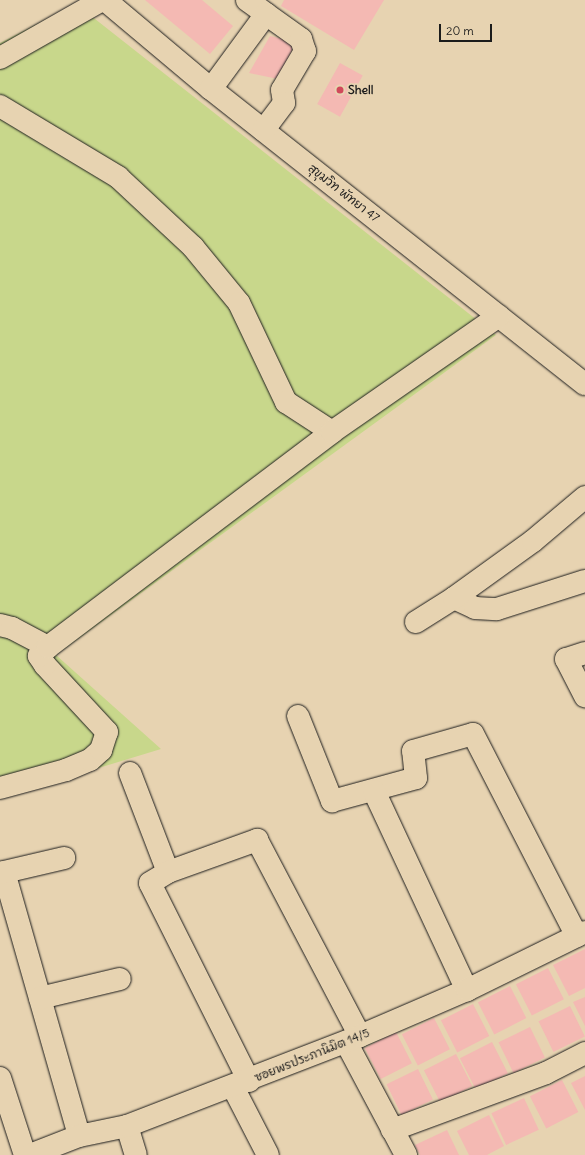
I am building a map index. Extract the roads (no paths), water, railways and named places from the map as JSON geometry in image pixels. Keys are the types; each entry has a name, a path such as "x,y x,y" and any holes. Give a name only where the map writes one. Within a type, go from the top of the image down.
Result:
{"street":[{"path":"0,58 102,0"},
{"name":"สุขุมวิท พัทยา 47","path":"105,0 211,89 585,384"},
{"path":"247,0 301,39 305,51 282,90 284,99 282,106 264,130"},
{"path":"211,89 266,14"},
{"path":"0,106 118,177 193,247 239,303 286,402 332,432"},
{"path":"0,788 66,770 90,760 101,750 106,732 45,665 39,656 48,647 332,432 499,316"},
{"path":"416,622 454,598 533,541 585,497"},
{"path":"454,598 475,608 497,609 585,581"},
{"path":"0,626 12,628 48,647"},
{"path":"585,653 566,659 585,696"},
{"path":"298,716 332,801 374,791 416,778 413,751 473,734 581,934"},
{"path":"130,773 168,872"},
{"path":"374,791 466,990"},
{"path":"268,1155 241,1084 150,883 168,872 257,840 353,1039 392,1130 406,1155"},
{"path":"64,858 2,873 40,998 79,1136"},
{"name":"ซอยพรประภานิมิต 14/5","path":"30,1155 79,1136 127,1126 241,1084 353,1039 466,990 581,934"},
{"path":"40,998 120,979"},
{"path":"392,1130 546,1073 585,1053"},
{"path":"0,1078 25,1155"},
{"path":"127,1126 136,1155"}],"place":[{"name":"Shell","path":"340,90"}]}
